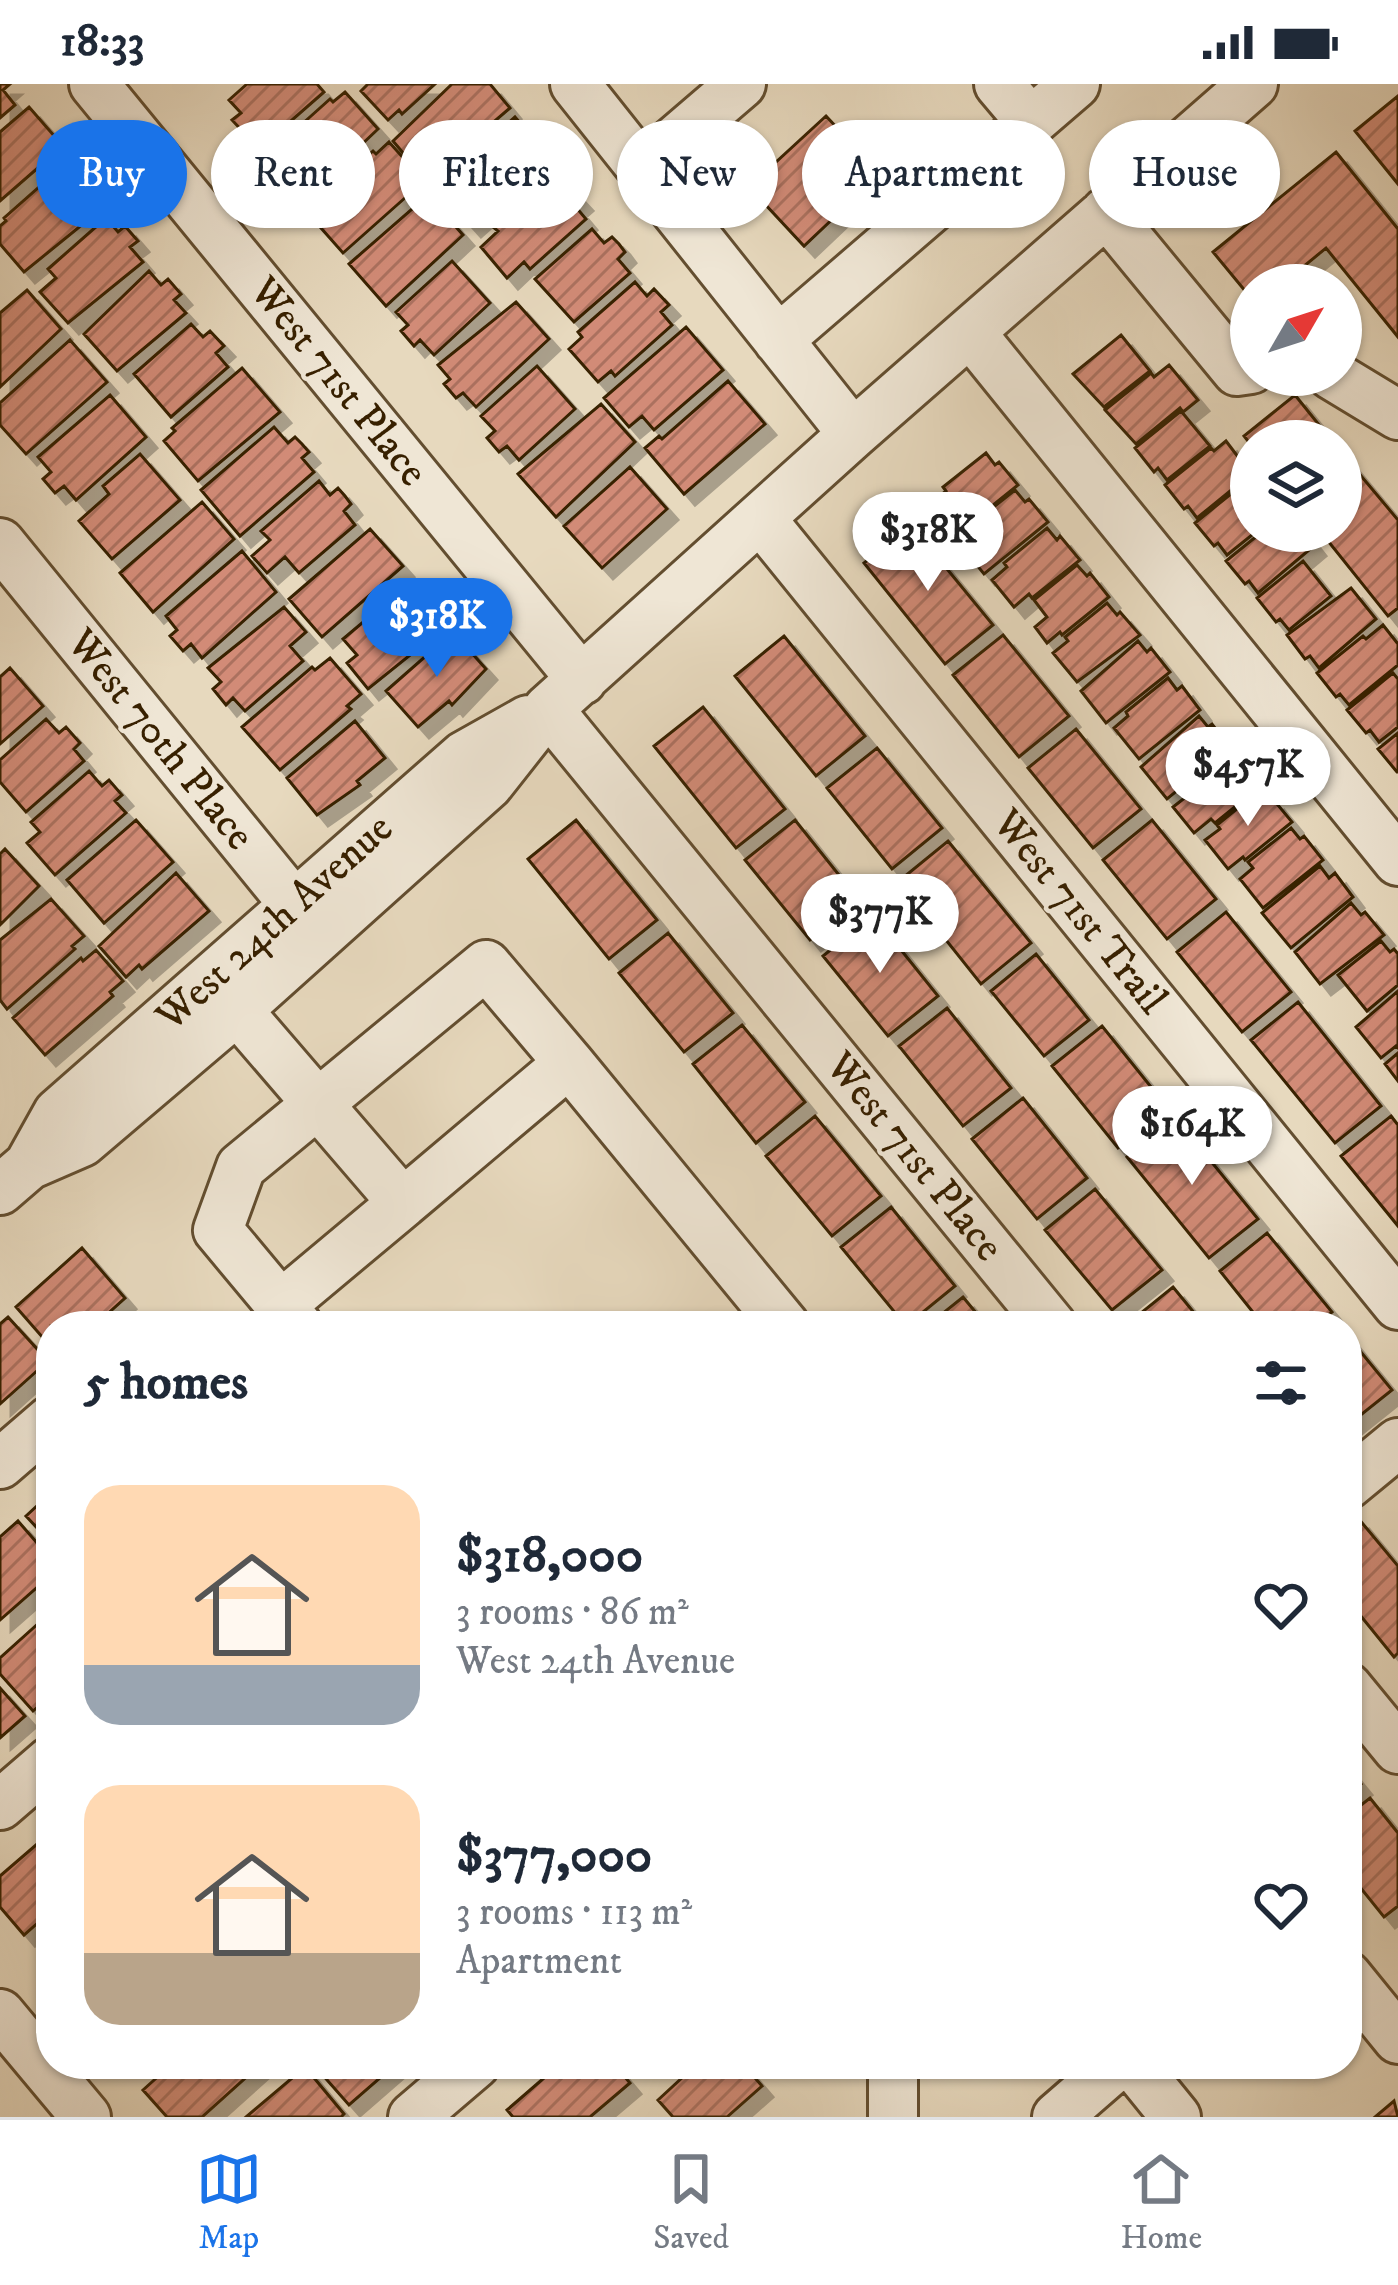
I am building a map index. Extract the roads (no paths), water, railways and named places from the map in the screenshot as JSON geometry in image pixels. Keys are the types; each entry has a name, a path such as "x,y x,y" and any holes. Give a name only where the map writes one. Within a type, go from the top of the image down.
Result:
{"street":[{"name":"West 71st Place","path":"94,84 1040,1311"},
{"path":"575,84 617,137"},
{"path":"699,120 741,84"},
{"path":"999,84 1029,120"},
{"path":"1033,120 1075,84"},
{"name":"West 24th Avenue","path":"1211,120 1252,84"},
{"name":"West 24th Avenue","path":"10,1162 58,1113 224,996 307,920 464,756 565,694 1089,227"},
{"path":"689,228 853,434"},
{"path":"778,340 908,228"},
{"path":"1119,228 1230,361"},
{"path":"970,332 1398,861"},
{"path":"1362,393 1398,415"},
{"name":"West 71st Trail","path":"760,518 1398,1306"},
{"name":"West 70th Place","path":"0,543 307,920"},
{"path":"285,1311 218,1230 241,1167 486,965 772,1311"},
{"path":"224,996 403,1203"},
{"path":"294,1311 403,1203 568,1063"},
{"path":"0,1464 36,1433"},
{"path":"1362,1473 1398,1443"},
{"path":"1362,1705 1398,1749"},
{"path":"0,1805 36,1774"},
{"path":"1362,1995 1398,2039"},
{"path":"0,2014 36,2049"},
{"path":"413,2117 458,2079"},
{"path":"893,2079 893,2117"},
{"path":"1058,2117 1101,2079"},
{"path":"1145,2079 1177,2117"}]}
